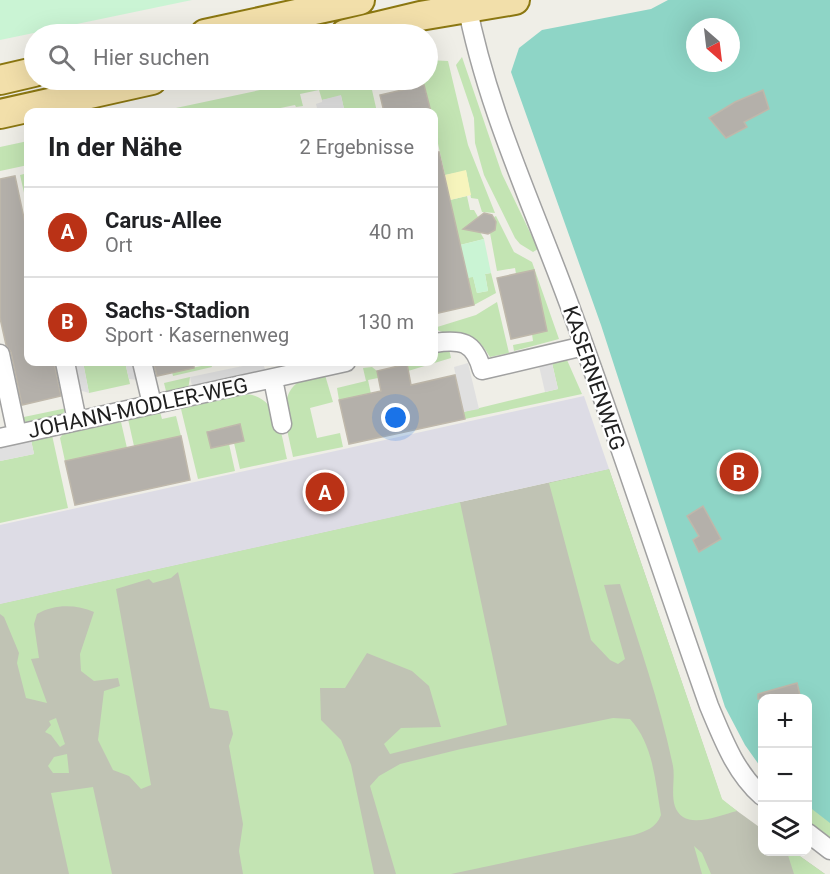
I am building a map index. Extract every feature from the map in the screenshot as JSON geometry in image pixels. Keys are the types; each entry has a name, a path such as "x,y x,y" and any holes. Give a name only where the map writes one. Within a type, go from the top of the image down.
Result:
{"main road":[{"path":"251,24 360,0"},
{"path":"387,24 467,4 515,0"},
{"path":"0,80 24,74"},
{"path":"27,108 107,90"},
{"path":"0,114 24,109"}],"street":[{"name":"KASERNENWEG","path":"467,4 477,56 495,114 584,346 709,706 730,755 758,792"},
{"path":"438,342 453,340 464,343 475,352 482,370 584,346"},
{"path":"0,354 9,436"},
{"path":"66,366 77,421"},
{"path":"143,366 152,404"},
{"name":"JOHANN-MODLER-WEG","path":"9,436 329,366"},
{"path":"273,379 282,424"},
{"path":"812,837 830,850"}],"shaded area":[{"path":"668,0 830,0 830,823 812,809 812,694 758,694 758,763 745,745 725,707 601,325 511,72 519,48 542,30 651,9"},
{"path":"341,95 344,108 317,108 316,104"},
{"path":"468,363 479,409 463,412 454,367"},
{"path":"552,363 558,389 545,392 539,366"},
{"path":"74,366 84,366 89,393 79,390"},
{"path":"126,366 137,366 140,380 129,379"},
{"path":"243,366 264,366 267,373 193,390 190,377"},
{"path":"584,396 609,469 0,604 0,525"},
{"path":"31,440 34,454 0,461 0,447"},
{"path":"609,469 722,800 758,826 758,856 800,856 825,874 0,874 0,604"}],"green space":[{"path":"0,0 192,0 77,24 24,24 24,35 0,40"},
{"path":"462,57 502,174 538,249 533,252 515,238 484,175 475,143 474,118 456,65"},
{"path":"438,60 448,61 468,145 495,213 482,212 478,199 471,198 466,171 445,175 438,144 438,108 430,108 425,90 438,90"},
{"path":"260,90 319,90 300,94 303,106 296,107 295,105 280,108 176,108"},
{"path":"319,90 372,90 376,108 344,108 341,96 322,100"},
{"path":"24,142 24,166 0,171 0,147"},
{"path":"24,174 24,193 20,175"},
{"path":"467,196 470,210 474,210 478,217 476,225 484,239 460,245 450,200"},
{"path":"496,216 514,252 532,262 559,339 514,351 513,345 533,341 532,334 547,331 534,270 516,274 515,268 497,271 490,233 495,230 494,217"},
{"path":"484,239 491,273 485,274 488,291 477,293 473,277 468,278 460,245"},
{"path":"491,273 496,293 474,305 468,278 473,276 477,293 488,291 485,274"},
{"path":"497,302 509,353 490,357 483,346 470,336 438,330 438,327 476,315"},
{"path":"449,349 451,358 438,362 438,351"},
{"path":"567,360 582,394 465,419 463,412 558,389 552,363"},
{"path":"84,366 126,366 130,384 89,393"},
{"path":"201,366 212,367 173,376 172,372"},
{"path":"407,366 425,366 408,371"},
{"path":"372,367 377,371 378,378 368,380 371,394 339,400 337,388 366,381 363,368"},
{"path":"325,375 333,402 310,408 317,438 340,433 343,447 293,457 287,429 285,408 287,398 297,383"},
{"path":"190,377 188,390 167,395 164,383"},
{"path":"243,394 263,400 270,407 276,416 287,459 240,469 234,443 244,441 240,424 208,431 211,448 229,444 235,471 198,479 181,409"},
{"path":"67,408 62,415 26,425 19,418"},
{"path":"160,412 162,419 176,416 181,436 134,446 128,419"},
{"path":"121,422 127,448 65,461 60,438 63,434"},
{"path":"52,435 68,508 0,523 0,461 34,454 31,440"},
{"path":"609,469 722,799 737,811 695,820 683,817 675,807 674,772 668,743 620,584 604,585 625,659 618,664 610,660 591,640 549,483"},
{"path":"460,502 507,725 390,754 384,744 401,728 441,727 429,686 412,671 367,653 345,688 320,688 321,720 341,740 351,765 374,874 243,874 239,851 243,824 229,746 233,734 228,711 210,708 178,572 171,578 153,583 149,579 116,589 151,785 141,789 129,776 113,770 98,740 104,691 120,686 118,678 94,681 81,671 80,654 94,612 65,606 51,608 37,614 34,624 39,658 31,659 47,703 26,698 17,663 19,653 4,617 0,614 0,604"},
{"path":"56,718 65,744 60,747 51,735 45,732 51,725 49,721"},
{"path":"613,718 630,719 638,729 649,752 661,815 650,828 634,835 451,874 396,874 370,786 379,776 400,764"},
{"path":"67,754 69,773 53,773 48,766 54,757"},
{"path":"812,759 830,763 830,839 812,826"},
{"path":"93,787 112,874 69,874 51,793"},
{"path":"694,846 702,853 711,874 702,874"},
{"path":"788,856 800,856 825,874 794,874"}],"sand":[{"path":"466,170 471,195 450,200 445,175"}],"building":[{"path":"402,90 425,90 430,108 383,108 380,95"},
{"path":"763,90 769,109 744,122 747,127 726,138 709,118 735,102"},
{"path":"438,152 474,305 438,313"},
{"path":"15,176 24,218 24,366 55,366 61,396 22,405 11,352 6,345 0,318 0,179"},
{"path":"484,213 492,215 496,222 495,230 488,234 463,229"},
{"path":"534,270 547,331 511,339 497,278"},
{"path":"154,366 194,366 194,368 157,376"},
{"path":"407,366 411,385 455,375 465,419 349,444 339,400 381,391 377,371"},
{"path":"240,424 244,441 211,448 207,432"},
{"path":"181,436 190,480 75,505 65,461"},
{"path":"703,506 721,539 699,552 693,540 699,536 687,516"},
{"path":"797,683 800,694 758,694"}],"place":[{"name":"Sachs-Stadion","path":"739,472"},
{"name":"Carus-Allee","path":"325,492"}]}
